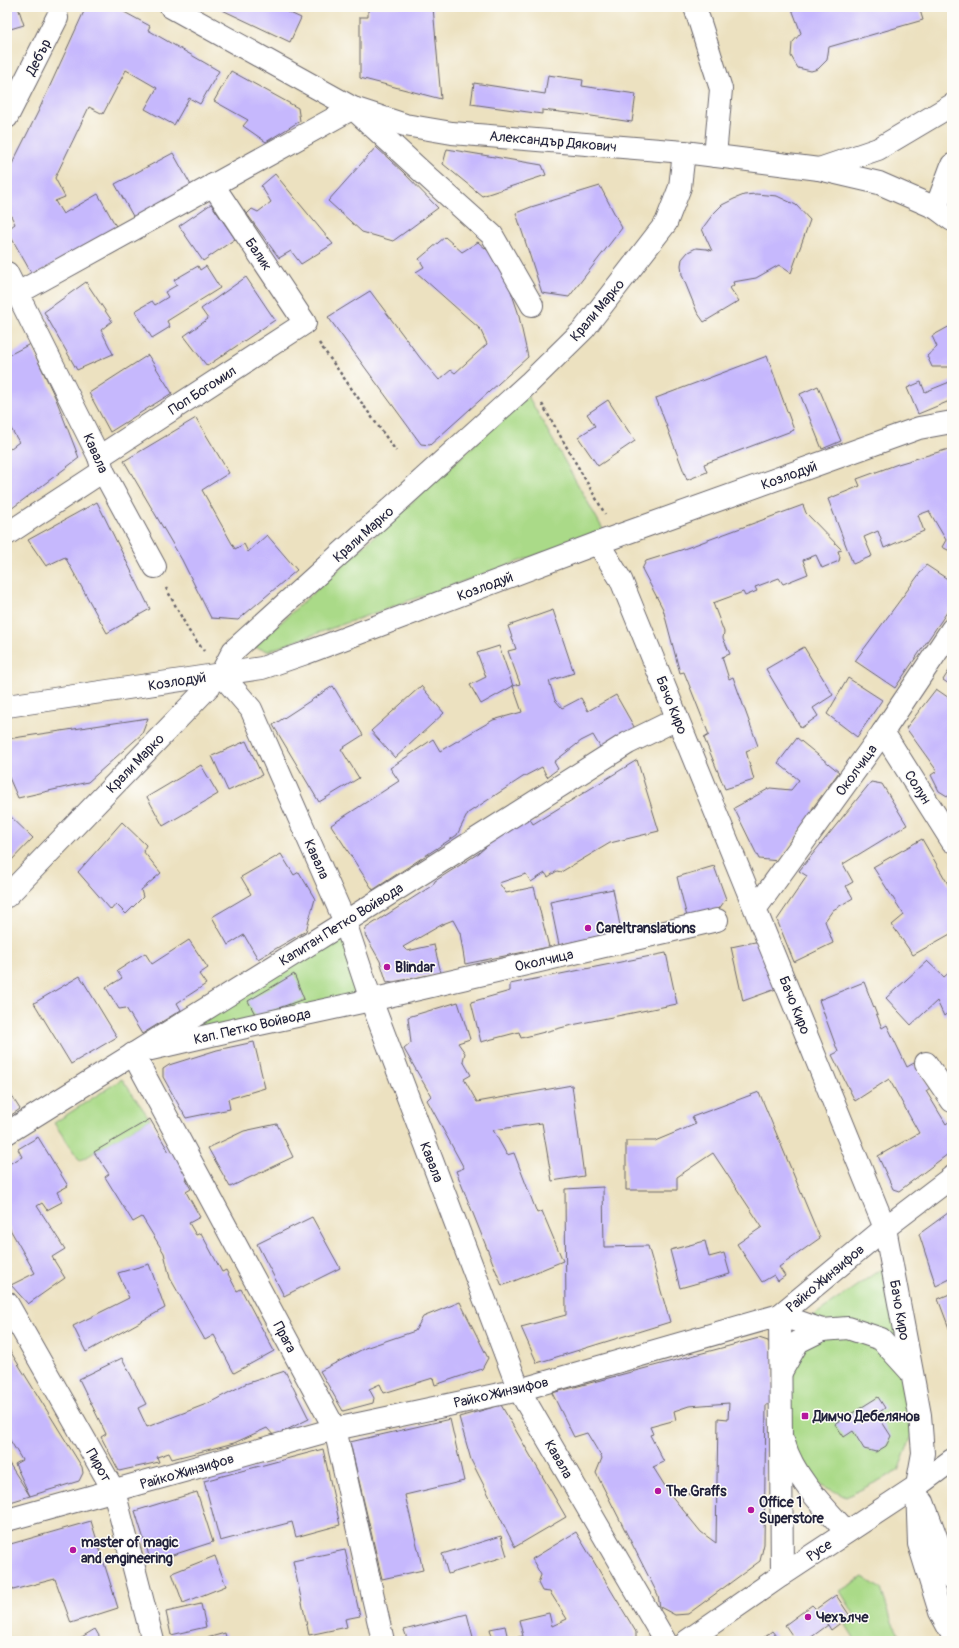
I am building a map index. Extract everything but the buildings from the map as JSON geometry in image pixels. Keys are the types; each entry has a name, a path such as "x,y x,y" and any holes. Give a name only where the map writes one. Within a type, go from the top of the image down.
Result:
{"street":[{"name":"Александър Дякович","path":"171,7 353,108 405,125 452,133 684,152 819,169 879,184 944,214"},
{"path":"696,7 721,89 715,156"},
{"name":"Дебър","path":"7,117 57,18"},
{"path":"819,169 878,149 952,105"},
{"path":"18,293 353,108 492,235 532,305"},
{"name":"Крали Марко","path":"7,896 221,674 233,651 529,383 584,329 666,223 680,186 684,152"},
{"path":"944,214 952,165"},
{"name":"Балик","path":"213,185 305,323"},
{"name":"Кавала","path":"7,272 101,464 155,567"},
{"name":"Поп Богомил","path":"7,534 101,464 305,323"},
{"name":"Козлодуй","path":"7,706 262,668 608,540 919,428 952,422"},
{"name":"Бачо Киро","path":"608,540 621,580 756,908 885,1228 920,1415 923,1453 917,1486 919,1544 940,1612 952,1634"},
{"name":"Околчица","path":"756,908 883,732 952,629"},
{"name":"Кавала","path":"221,674 252,709 345,922 371,1000 518,1390 665,1641"},
{"name":"Капитан Петко Войвода","path":"7,1133 628,743 677,719"},
{"name":"Солун","path":"883,732 952,841"},
{"name":"Околчица","path":"371,1000 717,920"},
{"name":"Кап. Петко Войвода","path":"133,1054 250,1026 371,1000"},
{"name":"Прага","path":"133,1054 335,1429 383,1641"},
{"path":"926,1063 952,1101"},
{"name":"Райко Жинзифов","path":"7,1520 335,1429 518,1390 780,1315 885,1228 952,1177"},
{"name":"Пирот","path":"7,1303 114,1491 153,1641"},
{"path":"782,1575 780,1315 822,1330"},
{"path":"780,1372 798,1342 822,1330 848,1328 881,1339 911,1372"},
{"path":"782,1435 785,1449 799,1474 817,1500 846,1532"},
{"name":"Русе","path":"687,1641 782,1575 917,1486 952,1460"},
{"path":"917,1486 952,1580"}],"path":[{"path":"305,323 396,451"},
{"path":"529,383 608,540"},
{"path":"155,567 189,632"},
{"path":"676,1495 716,1492"}],"green space":[{"path":"528,396 604,531 268,651 254,647"},
{"path":"345,922 371,1000 133,1054"},
{"path":"122,1079 150,1119 80,1161 54,1123"},
{"path":"891,1262 920,1415 898,1471 846,1497 799,1474 780,1373 803,1323"},
{"path":"863,1577 881,1589 892,1622 903,1641 856,1641 846,1625 856,1617 840,1591"}],"place":[{"name":"Careltranslations","path":"588,928"},
{"name":"Blindar","path":"387,967"},
{"name":"Димчо Дебелянов","path":"805,1416"},
{"name":"The Graffs","path":"658,1491"},
{"name":"Office 1 Superstore","path":"751,1510"},
{"name":"master of magic and engineering","path":"73,1550"},
{"name":"Чехълче","path":"808,1617"}]}
